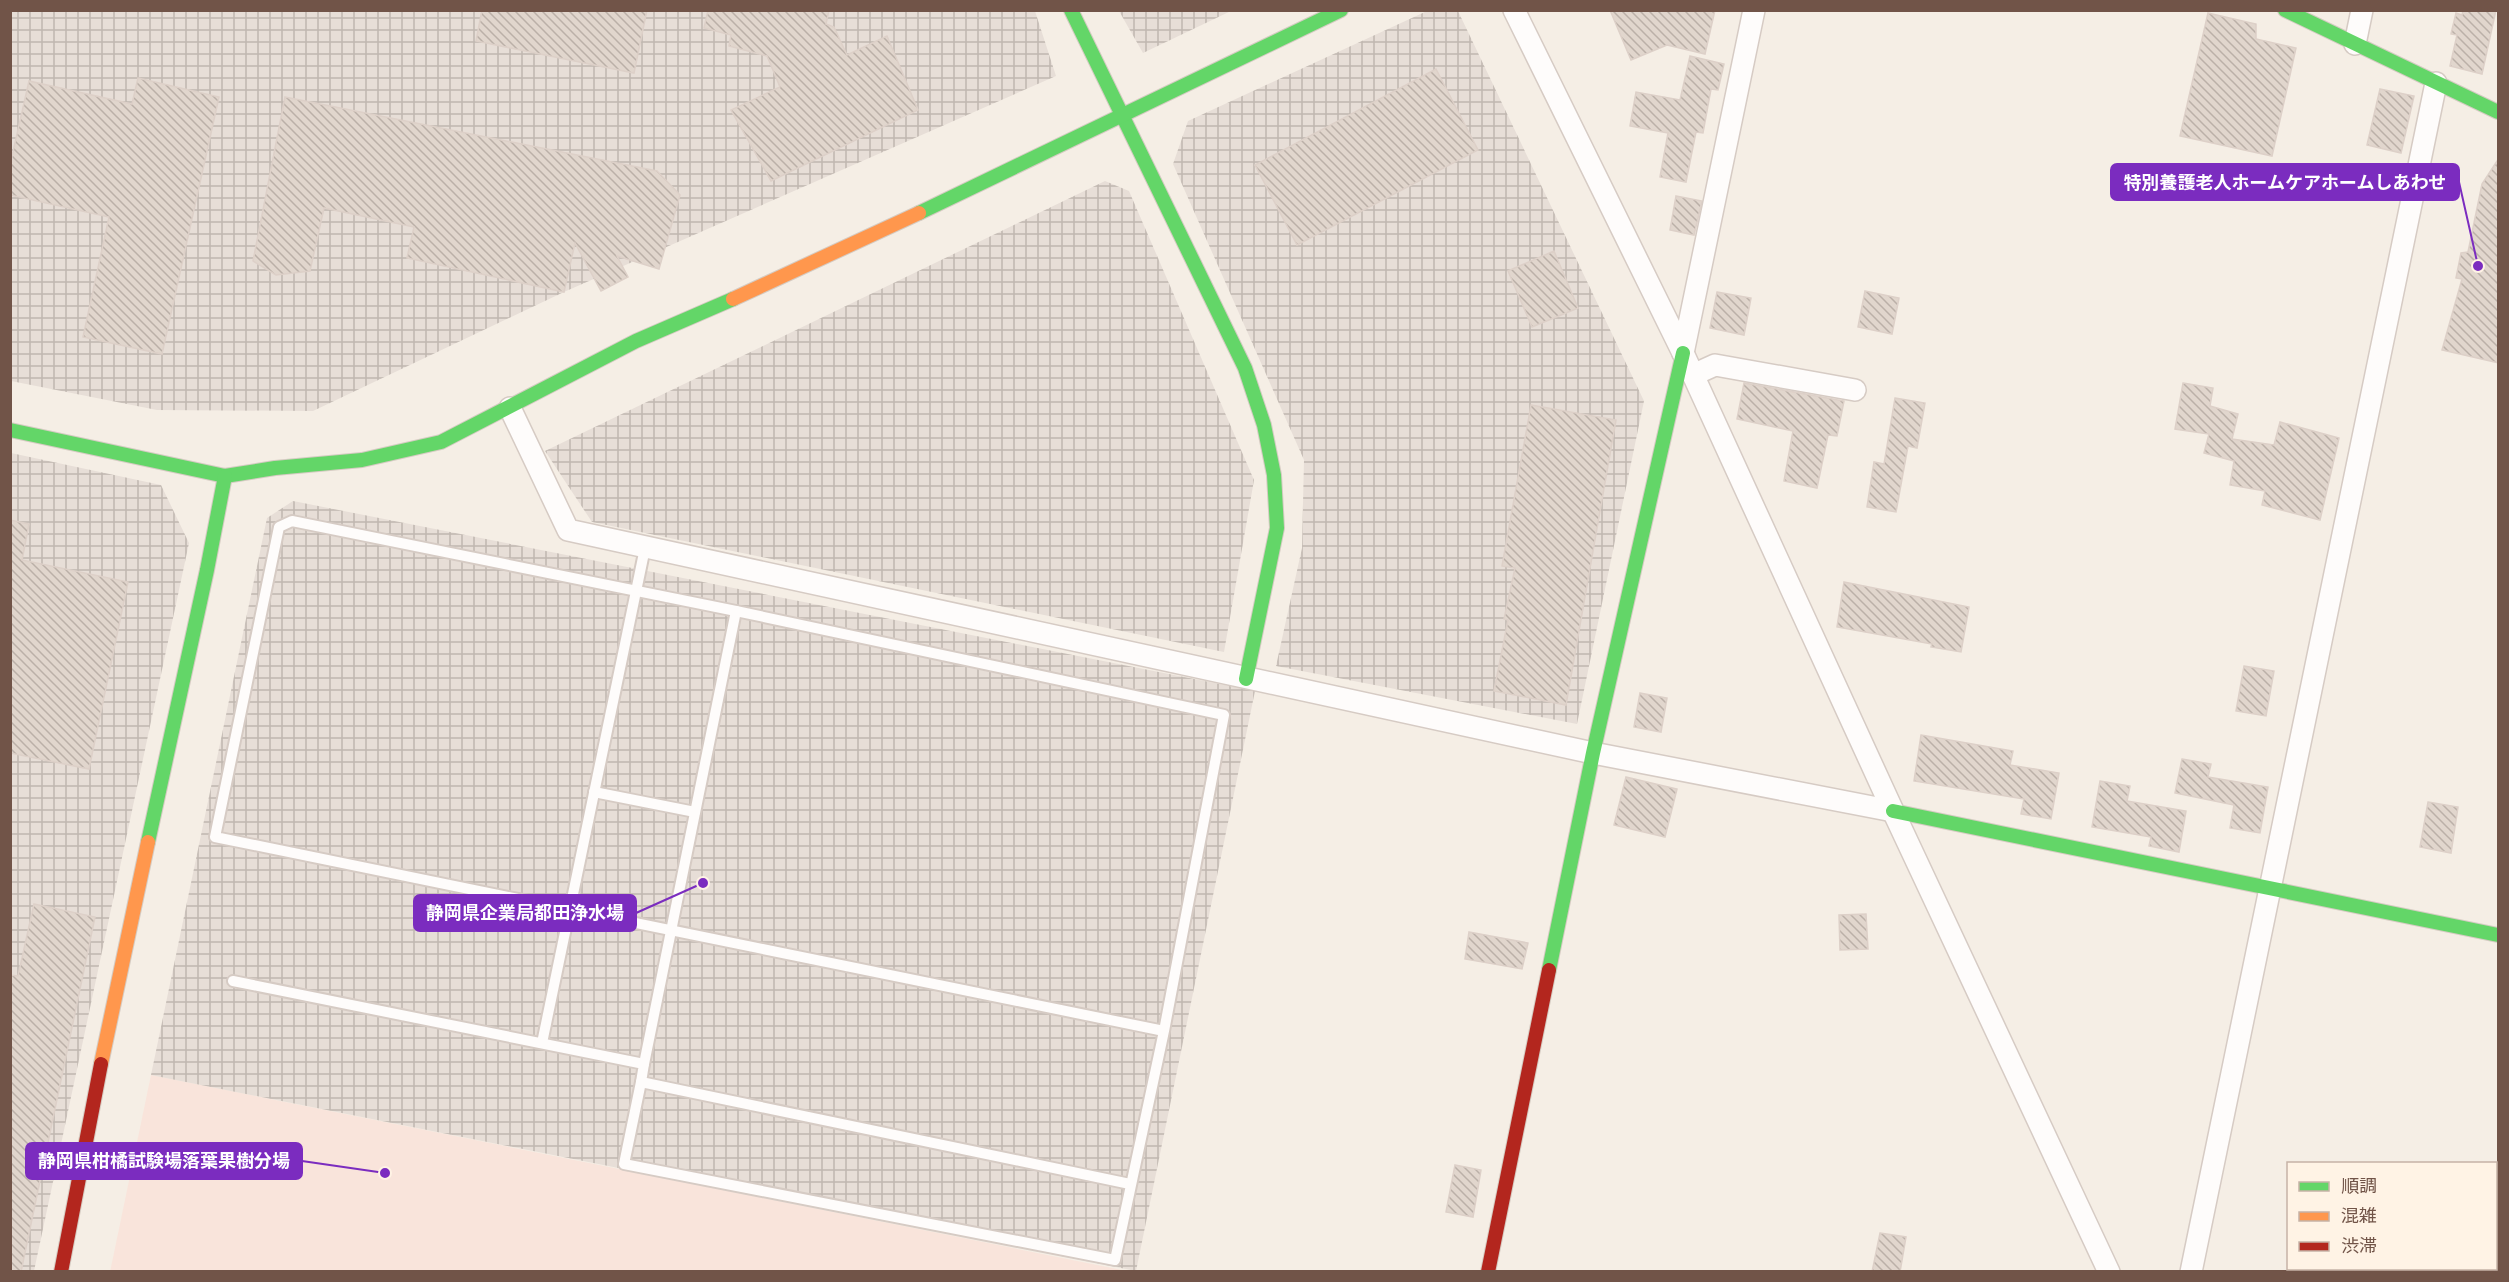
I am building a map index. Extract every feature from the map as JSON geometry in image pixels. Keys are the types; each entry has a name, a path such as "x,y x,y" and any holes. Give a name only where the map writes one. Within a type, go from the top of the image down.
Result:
{"street":[{"path":"1071,10 1120,115 1245,368 1264,425 1274,475 1277,528 1246,679"},
{"path":"10,430 225,476 275,468 362,460 441,442 636,341 780,278 942,202 1341,10"},
{"path":"1514,10 1683,353 1893,811 2109,1272"},
{"path":"1488,1272 1593,753 1683,353 1754,10"},
{"path":"2285,10 2499,112"},
{"path":"2355,44 2362,10"},
{"path":"2191,1272 2436,83"},
{"path":"1693,375 1716,364 1855,390"},
{"path":"510,408 568,530 1593,753 1893,811 2499,935"},
{"path":"61,1272 111,1012 225,476"}],"lane":[{"path":"736,611 695,812 671,931 644,1064 641,1082 624,1164 1115,1260 1164,1031 1224,715 736,611 292,521 279,527 215,837 570,911 671,931 1164,1031"},
{"path":"542,1043 645,548"},
{"path":"594,792 695,812"},
{"path":"233,981 644,1064"},
{"path":"641,1082 1130,1184"}],"shaded area":[{"path":"10,11 1035,11 1056,76 564,292 313,411 157,410 11,381"},
{"path":"1119,11 1231,11 1143,53"},
{"path":"1427,11 1458,11 1644,401 1577,724 1276,666 1302,548 1304,460 1173,164 1188,121"},
{"path":"1105,181 1129,191 1254,480 1224,652 592,522 545,451"},
{"path":"11,453 161,485 189,543 34,1271 11,1272"},
{"path":"293,501 1255,691 1136,1271 151,1075 267,518"},
{"path":"151,1075 1127,1271 110,1272"}],"building":[{"path":"482,10 647,10 634,73 476,41"},
{"path":"708,10 829,10 826,24 834,27 847,55 887,36 918,110 771,181 731,110 780,87 767,56 729,46 731,35 704,28"},
{"path":"1610,10 1715,10 1705,54 1667,45 1631,60"},
{"path":"2463,10 2496,10 2482,74 2450,66 2457,35 2451,34 2456,13 2462,15"},
{"path":"2208,13 2256,24 2256,39 2296,48 2272,156 2180,136"},
{"path":"1690,56 1724,64 1718,90 1711,89 1703,133 1696,132 1686,182 1660,177 1668,133 1630,126 1636,92 1680,100"},
{"path":"1436,69 1478,150 1297,245 1255,165"},
{"path":"138,78 219,97 162,354 83,337 109,217 10,195 10,165 29,81 132,104"},
{"path":"2380,89 2414,96 2401,153 2367,145"},
{"path":"285,97 657,171 680,195 659,269 617,256 628,277 601,291 575,243 564,292 407,258 414,227 324,208 310,271 276,275 253,261"},
{"path":"2499,158 2499,363 2442,350 2462,279 2456,278 2461,253 2468,252 2482,184"},
{"path":"1676,196 1702,201 1694,235 1670,230"},
{"path":"1554,251 1578,308 1532,327 1508,271"},
{"path":"1865,291 1899,298 1892,334 1858,327"},
{"path":"1717,292 1751,298 1744,335 1710,328"},
{"path":"1744,383 1844,401 1837,436 1828,435 1817,488 1784,481 1793,431 1737,419"},
{"path":"2183,383 2213,388 2210,406 2238,414 2232,439 2274,445 2280,422 2339,438 2320,520 2262,505 2265,491 2230,485 2234,461 2204,453 2209,434 2175,429"},
{"path":"1895,398 1925,403 1917,448 1908,446 1896,512 1867,507 1874,462 1884,464"},
{"path":"1531,405 1616,420 1566,705 1494,691 1508,620 1504,619 1515,568 1502,566"},
{"path":"10,520 29,524 22,560 128,582 89,769 10,753"},
{"path":"1844,582 1969,607 1961,652 1931,647 1932,644 1837,627"},
{"path":"2244,666 2274,671 2266,716 2236,711"},
{"path":"1640,693 1667,698 1661,732 1634,727"},
{"path":"1921,735 2013,751 2010,765 2059,773 2051,819 2021,814 2024,799 1914,781"},
{"path":"2182,759 2211,764 2208,777 2268,787 2260,833 2230,828 2234,805 2175,793"},
{"path":"1626,777 1677,789 1665,837 1614,825"},
{"path":"2100,781 2130,786 2127,801 2186,811 2179,852 2149,846 2151,837 2092,827"},
{"path":"2428,802 2458,807 2451,853 2420,847"},
{"path":"34,904 95,917 21,1272 10,1272 10,975 18,976"},
{"path":"1866,914 1868,949 1840,950 1839,915"},
{"path":"1469,932 1528,943 1522,969 1465,959"},
{"path":"1455,1165 1481,1170 1473,1217 1446,1212"},
{"path":"1880,1233 1906,1237 1900,1272 1872,1272"}],"traffic: fast":[{"path":"1071,10 1245,368 1264,425 1274,475 1277,528 1246,679"},
{"path":"919,213 1341,10"},
{"path":"2285,10 2498,112"},
{"path":"10,430 225,476 275,468 362,460 441,442 636,341 733,299"},
{"path":"1549,970 1593,753 1683,353"},
{"path":"148,842 225,476"},
{"path":"1893,811 2498,935"}],"traffic: slow":[{"path":"733,299 919,213"},
{"path":"101,1064 148,842"}],"traffic: jam":[{"path":"1488,1272 1549,970"},
{"path":"61,1272 101,1064"}],"place":[{"name":"特別養護老人ホームケアホームしあわせ","path":"2478,266"},
{"name":"静岡県企業局都田浄水場","path":"703,883"},
{"name":"静岡県柑橘試験場落葉果樹分場","path":"385,1173"}]}
